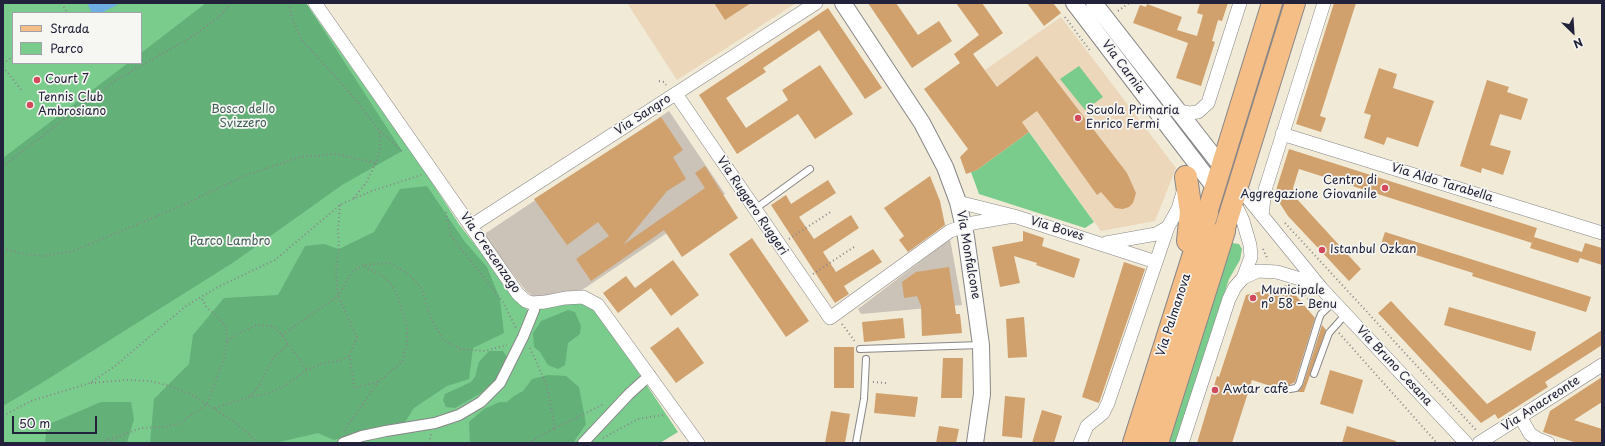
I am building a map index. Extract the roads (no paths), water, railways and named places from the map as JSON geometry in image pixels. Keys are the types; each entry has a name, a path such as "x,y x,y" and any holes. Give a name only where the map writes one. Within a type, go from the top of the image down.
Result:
{"highway":[{"path":"1165,341 1165,324 1190,229 1191,212 1186,177"},
{"name":"Via Palmanova","path":"1134,443 1165,341 1207,213"},
{"name":"Via Palmanova","path":"1156,443 1224,231"}],"main road":[{"name":"Via Palmanova","path":"1207,213 1272,3"},
{"name":"Via Palmanova","path":"1224,231 1295,3"},
{"path":"1222,167 1238,186"},
{"path":"1215,188 1223,200 1232,205"}],"street":[{"name":"Via Crescenzago","path":"315,3 427,174 471,226 518,294 526,301 535,303"},
{"name":"Via Sangro","path":"471,226 672,90 816,3"},
{"name":"Via Monfalcone","path":"843,3 922,123 944,167 958,202 964,226 981,345 981,401 975,443"},
{"name":"Via Carnia","path":"1074,3 1215,188"},
{"name":"Via Carnia","path":"1094,3 1222,167"},
{"path":"1178,111 1188,113 1198,112 1208,103 1240,3"},
{"path":"1262,215 1263,196 1324,3"},
{"name":"Via Ruggero Ruggeri","path":"672,90 828,318"},
{"path":"1080,443 1087,426 1100,416 1108,403 1168,226 1182,200 1186,177 1179,155 1156,110"},
{"name":"Via Aldo Tarabella","path":"1282,134 1602,233"},
{"name":"Via Bruno Cesana","path":"1238,186 1322,289 1466,443"},
{"name":"Via Boves","path":"958,202 1014,216 1156,262"},
{"path":"1182,443 1229,299 1235,287 1242,278 1250,258 1250,245 1241,215 1232,205"},
{"name":"Via Boves","path":"828,318 836,315 950,231 964,226 1014,216"},
{"name":"Via Boves","path":"1101,243 1127,241 1156,234 1168,226"},
{"name":"Via Bruno Cesana","path":"1242,278 1258,271 1277,272 1297,278 1322,289"},
{"path":"341,440 435,423 472,409 491,394 500,383 523,337 534,310 535,303 576,297 586,298 595,302 698,443"},
{"name":"Via Anacreonte","path":"1479,439 1521,418 1602,365"},
{"path":"583,443 629,394 650,376"},
{"path":"1521,418 1530,434 1547,443"}],"lane":[{"path":"754,209 810,169"},
{"path":"1290,389 1296,388 1299,384 1319,319 1334,302"},
{"path":"1314,374 1329,333 1346,314"},
{"path":"860,349 981,345"},
{"path":"856,443 866,382 866,359"}],"water":[{"path":"87,3 116,3 117,5 103,12 92,12"}],"place":[{"name":"Court 7","path":"37,80"},
{"name":"Tennis Club Ambrosiano","path":"30,105"},
{"name":"Scuola Primaria Enrico Fermi","path":"1078,118"},
{"name":"Centro di Aggregazione Giovanile","path":"1385,188"},
{"name":"Istanbul Ozkan","path":"1322,250"},
{"name":"Municipale nº 58 – Benu","path":"1253,298"},
{"name":"Awtar cafè","path":"1215,390"}],"park label":[{"name":"Bosco dello Svizzero","path":"243,117"},
{"name":"Parco Lambro","path":"230,242"}]}
